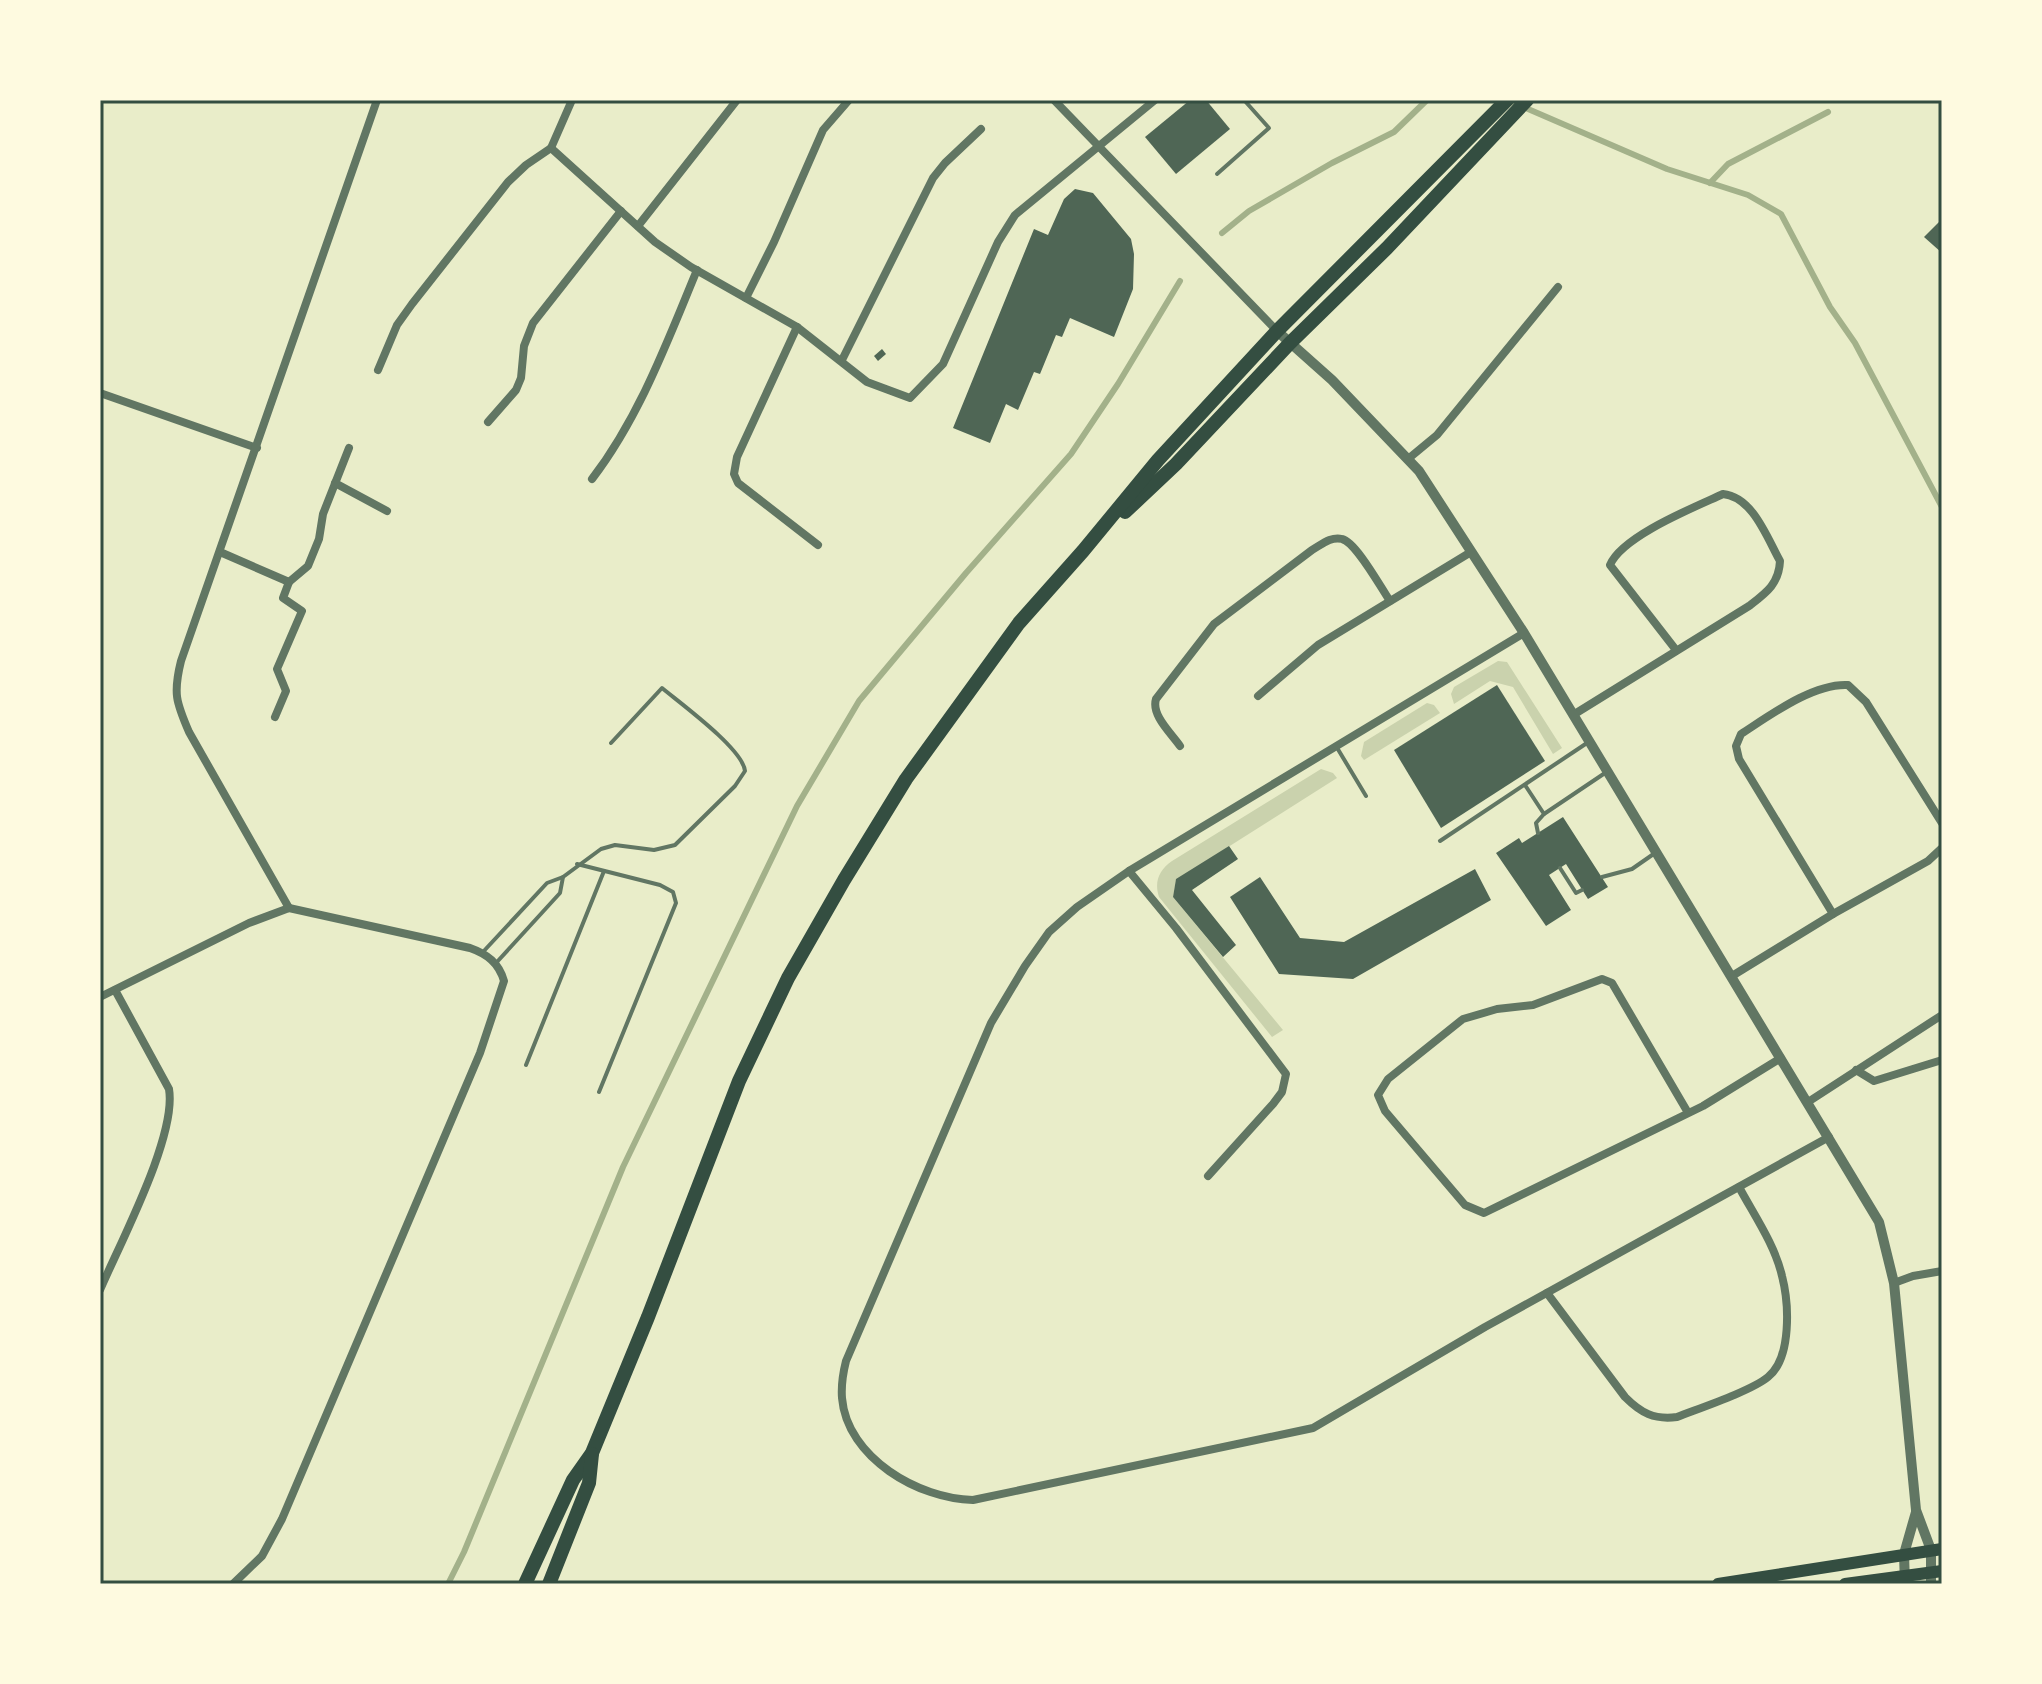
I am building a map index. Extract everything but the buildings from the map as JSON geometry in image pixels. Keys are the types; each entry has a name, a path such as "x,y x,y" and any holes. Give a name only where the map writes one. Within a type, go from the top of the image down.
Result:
{"main road":[{"path":"1083,551 1176,464 1290,343 1387,248 1491,126 1507,100"},
{"path":"525,1584 573,1480 592,1453 739,1081 788,978 906,779 1019,623 1158,460 1277,331 1491,126 1527,100"},
{"path":"549,1584 589,1483 592,1453"},
{"path":"1718,1584 1936,1550"},
{"path":"1845,1584 1935,1576"}],"street":[{"path":"289,908 189,732 179,710 175,687 181,661 377,100"},
{"path":"378,370 397,325 412,304 508,182 551,148 572,100"},
{"path":"638,226 737,100"},
{"path":"746,298 823,130 849,100"},
{"path":"1054,100 1194,247 1277,331 1332,380 1419,471 1524,633 1879,1222 1894,1283 1916,1510 1904,1554 1905,1580"},
{"path":"551,148 638,226 697,270 797,327 867,382 910,398 943,364 1006,227 1015,215 1155,100"},
{"path":"842,360 933,178 981,129"},
{"path":"488,422 516,390 521,378 524,346 533,323 621,211"},
{"path":"592,479 634,414 697,270"},
{"path":"1408,459 1437,435 1558,287"},
{"path":"797,327 737,457 734,474 742,488 818,545"},
{"path":"100,393 257,448"},
{"path":"275,717 286,691 277,669 302,611 283,598 289,582 308,566 319,539 323,514 349,448"},
{"path":"335,483 387,511"},
{"path":"1573,715 1768,592 1780,572 1780,561 1754,515 1742,500 1732,495 1723,494 1639,536 1620,549 1610,565 1676,650"},
{"path":"1180,746 1156,712 1156,699 1214,624 1312,550 1329,540 1341,538 1352,545 1390,601"},
{"path":"220,552 289,582"},
{"path":"1258,696 1318,645 1471,552"},
{"path":"1524,633 1129,871 1077,907 1049,932 991,1023 846,1361 842,1400 858,1442 886,1468 938,1496 973,1500 1313,1428 1547,1293 1829,1137"},
{"path":"1833,914 1739,759 1736,746 1741,734 1820,689 1848,685 1866,702 1942,823"},
{"path":"1732,976 1928,861 1942,848"},
{"path":"1129,871 1196,953 1286,1074 1282,1092 1273,1104 1208,1176"},
{"path":"100,997 249,923 289,908 470,948 496,963 504,981 480,1053 282,1519 262,1556 233,1584"},
{"path":"1687,1111 1612,983 1602,979 1533,1005 1497,1009 1463,1019 1388,1079 1378,1095 1385,1111 1465,1205 1484,1213 1687,1111 1703,1106 1781,1058"},
{"path":"100,1290 167,1131 171,1100 165,1080 115,990"},
{"path":"1808,1102 1942,1015"},
{"path":"1856,1070 1874,1081 1942,1060"},
{"path":"1547,1293 1625,1397 1650,1417 1677,1417 1761,1381 1777,1367 1784,1348 1783,1278 1766,1237 1739,1187"},
{"path":"1894,1283 1942,1271"},
{"path":"1916,1510 1936,1550 1935,1576"}],"lane":[{"path":"1217,174 1269,128 1244,100"},
{"path":"482,953 547,883 563,877 577,864 607,846 654,850 675,845 735,786 745,771 740,757 699,717 662,688 611,743"},
{"path":"1440,841 1589,742"},
{"path":"1336,746 1366,796"},
{"path":"1538,833 1536,823 1544,814 1607,771"},
{"path":"1525,785 1544,814"},
{"path":"1602,877 1632,869 1655,853"},
{"path":"577,864 660,885 673,892 676,903 599,1092"},
{"path":"1560,868 1576,893 1582,890"},
{"path":"526,1065 604,871"},
{"path":"496,963 560,893 563,877"}],"green space":[{"path":"1498,661 1507,662 1562,748 1553,754 1513,687 1490,681 1454,704 1451,694 1454,687"},
{"path":"1427,703 1434,705 1440,713 1364,760 1361,756 1364,742"},
{"path":"1321,769 1337,778 1176,880 1173,897 1283,1030 1272,1037 1159,897 1157,881 1172,861"}],"waterway":[{"path":"1222,233 1249,211 1332,163 1394,132 1427,100"},
{"path":"1507,100 1667,169 1748,195 1781,214 1830,307 1855,343 1942,507"},
{"path":"1710,183 1728,164 1828,112"},
{"path":"448,1584 623,1167 797,806 859,701 1071,454 1118,384 1180,281"}]}
